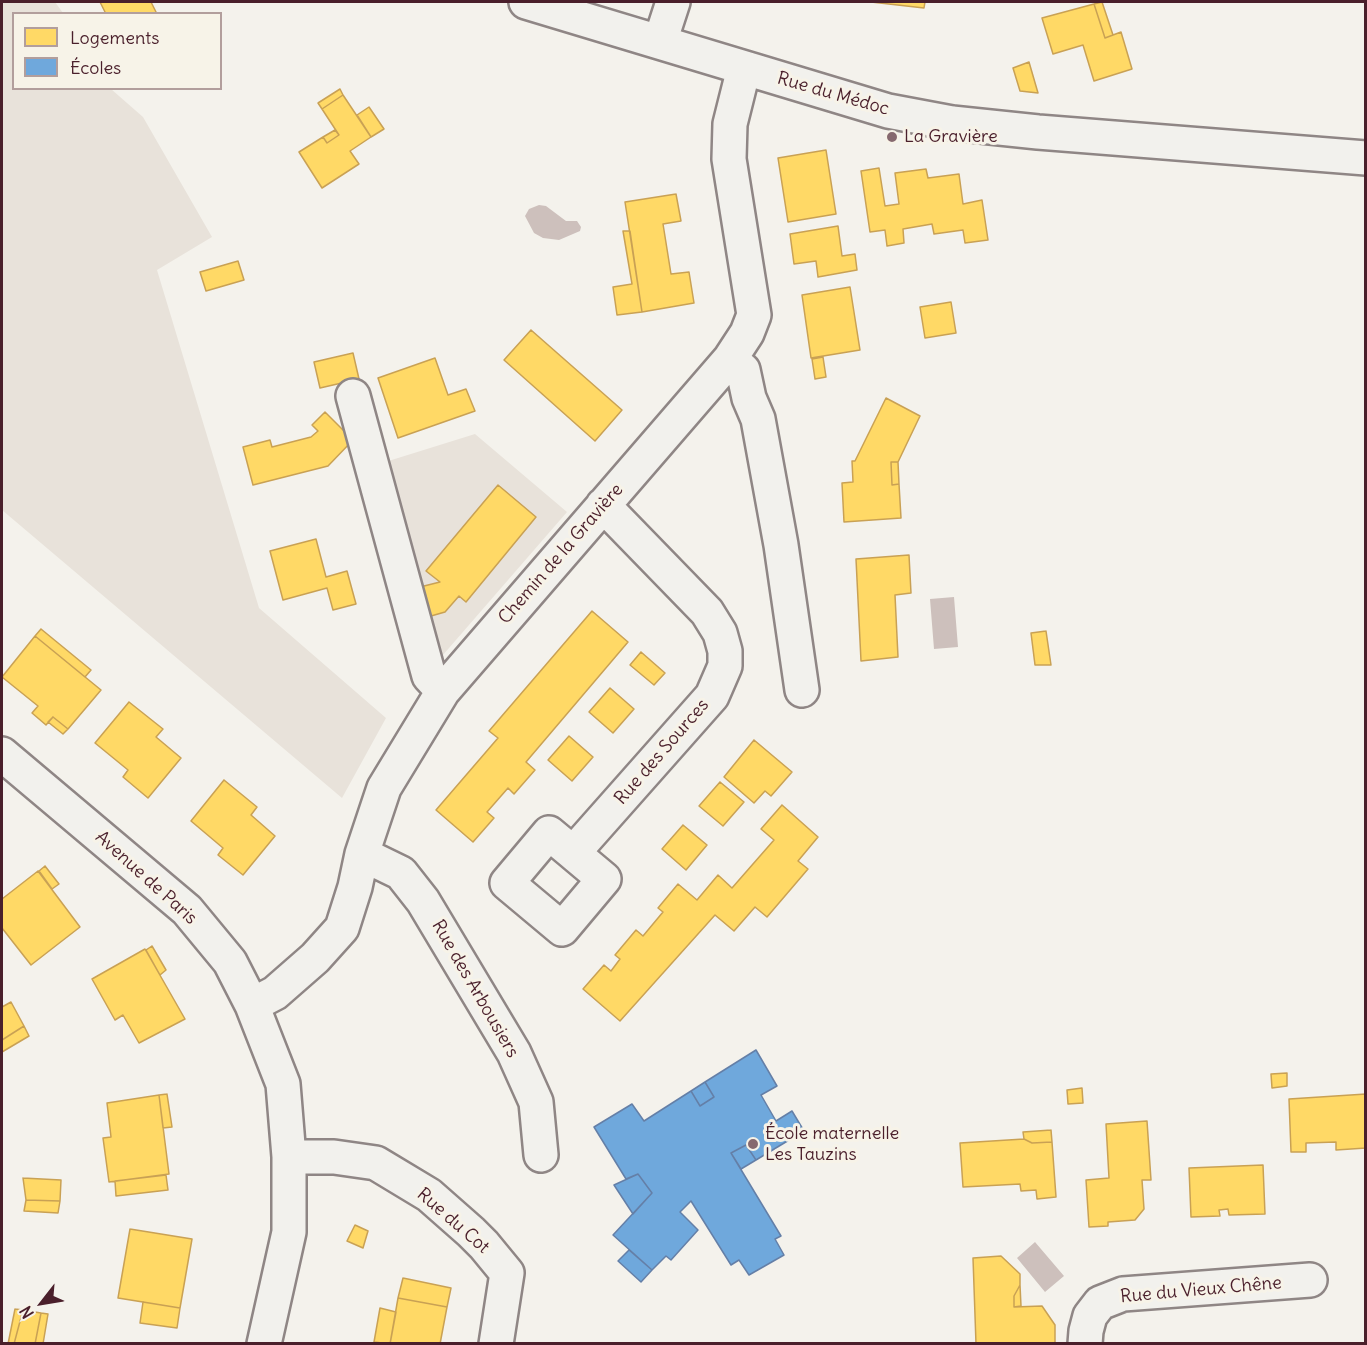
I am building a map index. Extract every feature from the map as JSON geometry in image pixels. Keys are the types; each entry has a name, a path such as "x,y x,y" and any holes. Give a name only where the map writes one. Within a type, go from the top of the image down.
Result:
{"street":[{"name":"Rue du Médoc","path":"526,2 888,111 952,123 1365,158"},
{"path":"660,42 673,2"},
{"name":"Chemin de la Gravière","path":"252,1005 275,993 315,958 342,928 355,887 362,854 384,788 443,691 730,359 747,333 753,315 729,159 730,124 744,68"},
{"path":"730,359 743,370 749,398 758,419 781,544 802,690"},
{"path":"353,396 429,676 443,691"},
{"name":"Rue des Sources","path":"573,853 712,696 725,666 720,633 707,612 603,505"},
{"name":"Avenue de Paris","path":"2,754 187,910 230,962 252,1005 283,1084 289,1157 289,1232 264,1344"},
{"name":"Rue des Arbousiers","path":"362,854 401,873 423,901 514,1053 536,1102 541,1155"},
{"name":"Rue du Cot","path":"289,1157 334,1157 376,1163 429,1196 471,1232 507,1273 496,1344"},
{"name":"Rue du Vieux Chêne","path":"1085,1344 1086,1330 1090,1316 1095,1309 1100,1303 1123,1294 1310,1281"}],"shaded area":[{"path":"2,2 55,2 62,12 12,12 12,90 112,90 143,117 212,237 157,270 259,608 386,718 342,798 2,510"},
{"path":"539,205 546,206 566,221 577,221 581,227 580,231 559,240 543,238 534,233 525,216 529,209"},
{"path":"475,434 567,512 436,663 382,463"},
{"path":"954,597 958,647 934,649 930,599"},
{"path":"1035,1242 1064,1276 1045,1292 1017,1258"}],"building: Logements":[{"path":"100,2 151,2 156,12 105,12"},
{"path":"871,2 925,2 924,8"},
{"path":"1102,2 1113,35 1105,38 1094,4"},
{"path":"1094,4 1105,38 1121,32 1132,69 1094,81 1083,45 1053,54 1042,18"},
{"path":"1029,62 1038,93 1020,91 1013,68"},
{"path":"340,89 343,95 322,109 318,103"},
{"path":"343,95 371,137 350,151 359,164 322,188 299,152 323,137 327,143 339,135 322,109"},
{"path":"369,107 384,129 371,137 357,115"},
{"path":"335,130 339,135 327,143 323,137"},
{"path":"826,150 836,214 788,222 778,158"},
{"path":"879,168 885,206 899,204 895,173 926,169 928,178 959,174 963,204 982,200 988,240 965,243 963,230 934,234 932,224 903,229 904,243 887,246 885,230 870,232 861,171"},
{"path":"676,194 681,221 663,224 671,274 689,272 694,303 642,312 625,202"},
{"path":"838,226 842,256 855,254 857,270 818,277 816,261 794,264 790,234"},
{"path":"623,231 630,231 642,312 617,315 613,287 632,284"},
{"path":"238,261 244,280 206,291 200,272"},
{"path":"850,287 860,350 811,358 802,295"},
{"path":"951,302 956,333 925,338 920,307"},
{"path":"531,330 622,410 595,441 504,360"},
{"path":"353,353 359,379 320,388 314,362"},
{"path":"823,357 826,377 815,379 812,359"},
{"path":"435,358 448,395 466,389 475,411 398,438 378,378"},
{"path":"886,398 920,416 898,462 891,462 892,485 899,484 901,518 844,522 842,483 853,482 852,461 855,461"},
{"path":"325,412 353,440 328,466 253,485 243,447 270,440 272,447 311,437 318,431 312,425"},
{"path":"891,462 898,462 899,484 892,485"},
{"path":"498,485 536,517 466,602 459,596 445,612 424,618 416,588 440,582 426,571"},
{"path":"316,539 326,577 347,571 356,604 333,610 327,588 283,600 270,551"},
{"path":"909,555 911,593 895,595 898,657 861,661 856,559"},
{"path":"592,611 628,642 526,762 535,770 514,794 508,788 487,812 494,818 473,842 436,810 498,738 489,731"},
{"path":"41,629 91,670 85,677 35,636"},
{"path":"1046,631 1051,665 1035,665 1031,633"},
{"path":"35,636 101,690 68,729 53,717 46,725 32,713 38,706 2,677"},
{"path":"641,652 665,673 654,685 630,665"},
{"path":"610,688 634,709 613,733 589,712"},
{"path":"129,702 163,729 156,737 181,758 148,798 123,777 128,770 95,743"},
{"path":"53,717 68,729 63,734 48,722"},
{"path":"569,736 593,757 572,781 548,760"},
{"path":"754,740 792,772 771,796 765,791 754,803 724,777"},
{"path":"224,780 257,807 251,815 275,836 243,875 218,855 223,848 191,821"},
{"path":"720,782 744,802 723,826 699,806"},
{"path":"782,805 818,837 798,861 808,869 767,917 755,907 734,931 715,915 620,1021 583,989 604,965 611,971 620,959 615,955 636,930 643,936 663,912 658,908 678,884 697,900 718,875 732,888 774,840 761,829"},
{"path":"683,825 707,845 686,870 662,849"},
{"path":"45,866 59,884 52,889 39,871"},
{"path":"38,871 80,927 31,965 2,928 2,899"},
{"path":"152,946 166,970 160,975 146,950"},
{"path":"145,949 185,1019 139,1043 123,1015 115,1020 92,979"},
{"path":"11,1002 24,1026 2,1040 2,1007"},
{"path":"24,1026 29,1036 2,1052 2,1040"},
{"path":"1287,1073 1287,1086 1272,1088 1271,1074"},
{"path":"1082,1088 1083,1103 1068,1104 1067,1090"},
{"path":"167,1094 172,1127 163,1128 159,1095"},
{"path":"1366,1094 1366,1148 1336,1150 1336,1142 1306,1143 1306,1152 1291,1152 1289,1099"},
{"path":"159,1095 169,1174 109,1182 103,1138 111,1137 107,1103"},
{"path":"1147,1121 1151,1180 1142,1180 1144,1209 1135,1220 1108,1222 1108,1226 1089,1227 1086,1180 1109,1178 1106,1124"},
{"path":"1051,1130 1052,1142 1032,1143 1024,1139 1023,1132"},
{"path":"1024,1139 1032,1143 1052,1142 1056,1197 1037,1199 1036,1190 1021,1191 1020,1184 963,1187 960,1143"},
{"path":"1263,1165 1265,1214 1229,1215 1228,1209 1219,1210 1220,1216 1191,1217 1189,1168"},
{"path":"166,1175 168,1190 116,1196 115,1181"},
{"path":"23,1178 61,1180 60,1201 26,1200"},
{"path":"26,1200 60,1201 58,1213 24,1211"},
{"path":"355,1225 368,1231 363,1248 347,1241"},
{"path":"130,1229 192,1239 180,1308 118,1298"},
{"path":"1001,1256 1020,1274 1020,1285 1014,1296 1014,1307 1042,1306 1055,1325 1055,1344 976,1344 973,1258"},
{"path":"403,1278 451,1288 447,1307 398,1298"},
{"path":"1020,1285 1021,1306 1014,1307 1014,1296"},
{"path":"398,1298 447,1307 440,1344 390,1344"},
{"path":"143,1302 180,1308 177,1328 140,1323"},
{"path":"380,1308 396,1312 390,1344 374,1342"},
{"path":"15,1309 23,1310 14,1344 8,1344"},
{"path":"23,1310 41,1313 35,1344 14,1344"},
{"path":"41,1313 48,1314 43,1344 35,1344"}],"building: Écoles":[{"path":"756,1050 777,1086 761,1095 776,1121 792,1111 804,1131 756,1160 746,1145 731,1153 781,1236 775,1239 784,1255 749,1275 739,1260 731,1265 691,1201 680,1212 698,1230 671,1260 666,1256 652,1270 613,1235 652,1193 638,1174 626,1179 594,1127 632,1104 644,1121 691,1091 700,1106 714,1097 705,1082"},
{"path":"705,1082 714,1097 700,1106 691,1091"},
{"path":"746,1145 756,1160 741,1169 731,1153"},
{"path":"638,1174 652,1193 633,1214 614,1185"},
{"path":"629,1250 652,1270 641,1282 618,1261"}],"place":[{"name":"La Gravière","path":"892,137"},
{"name":"École maternelle Les Tauzins","path":"753,1144"}]}
